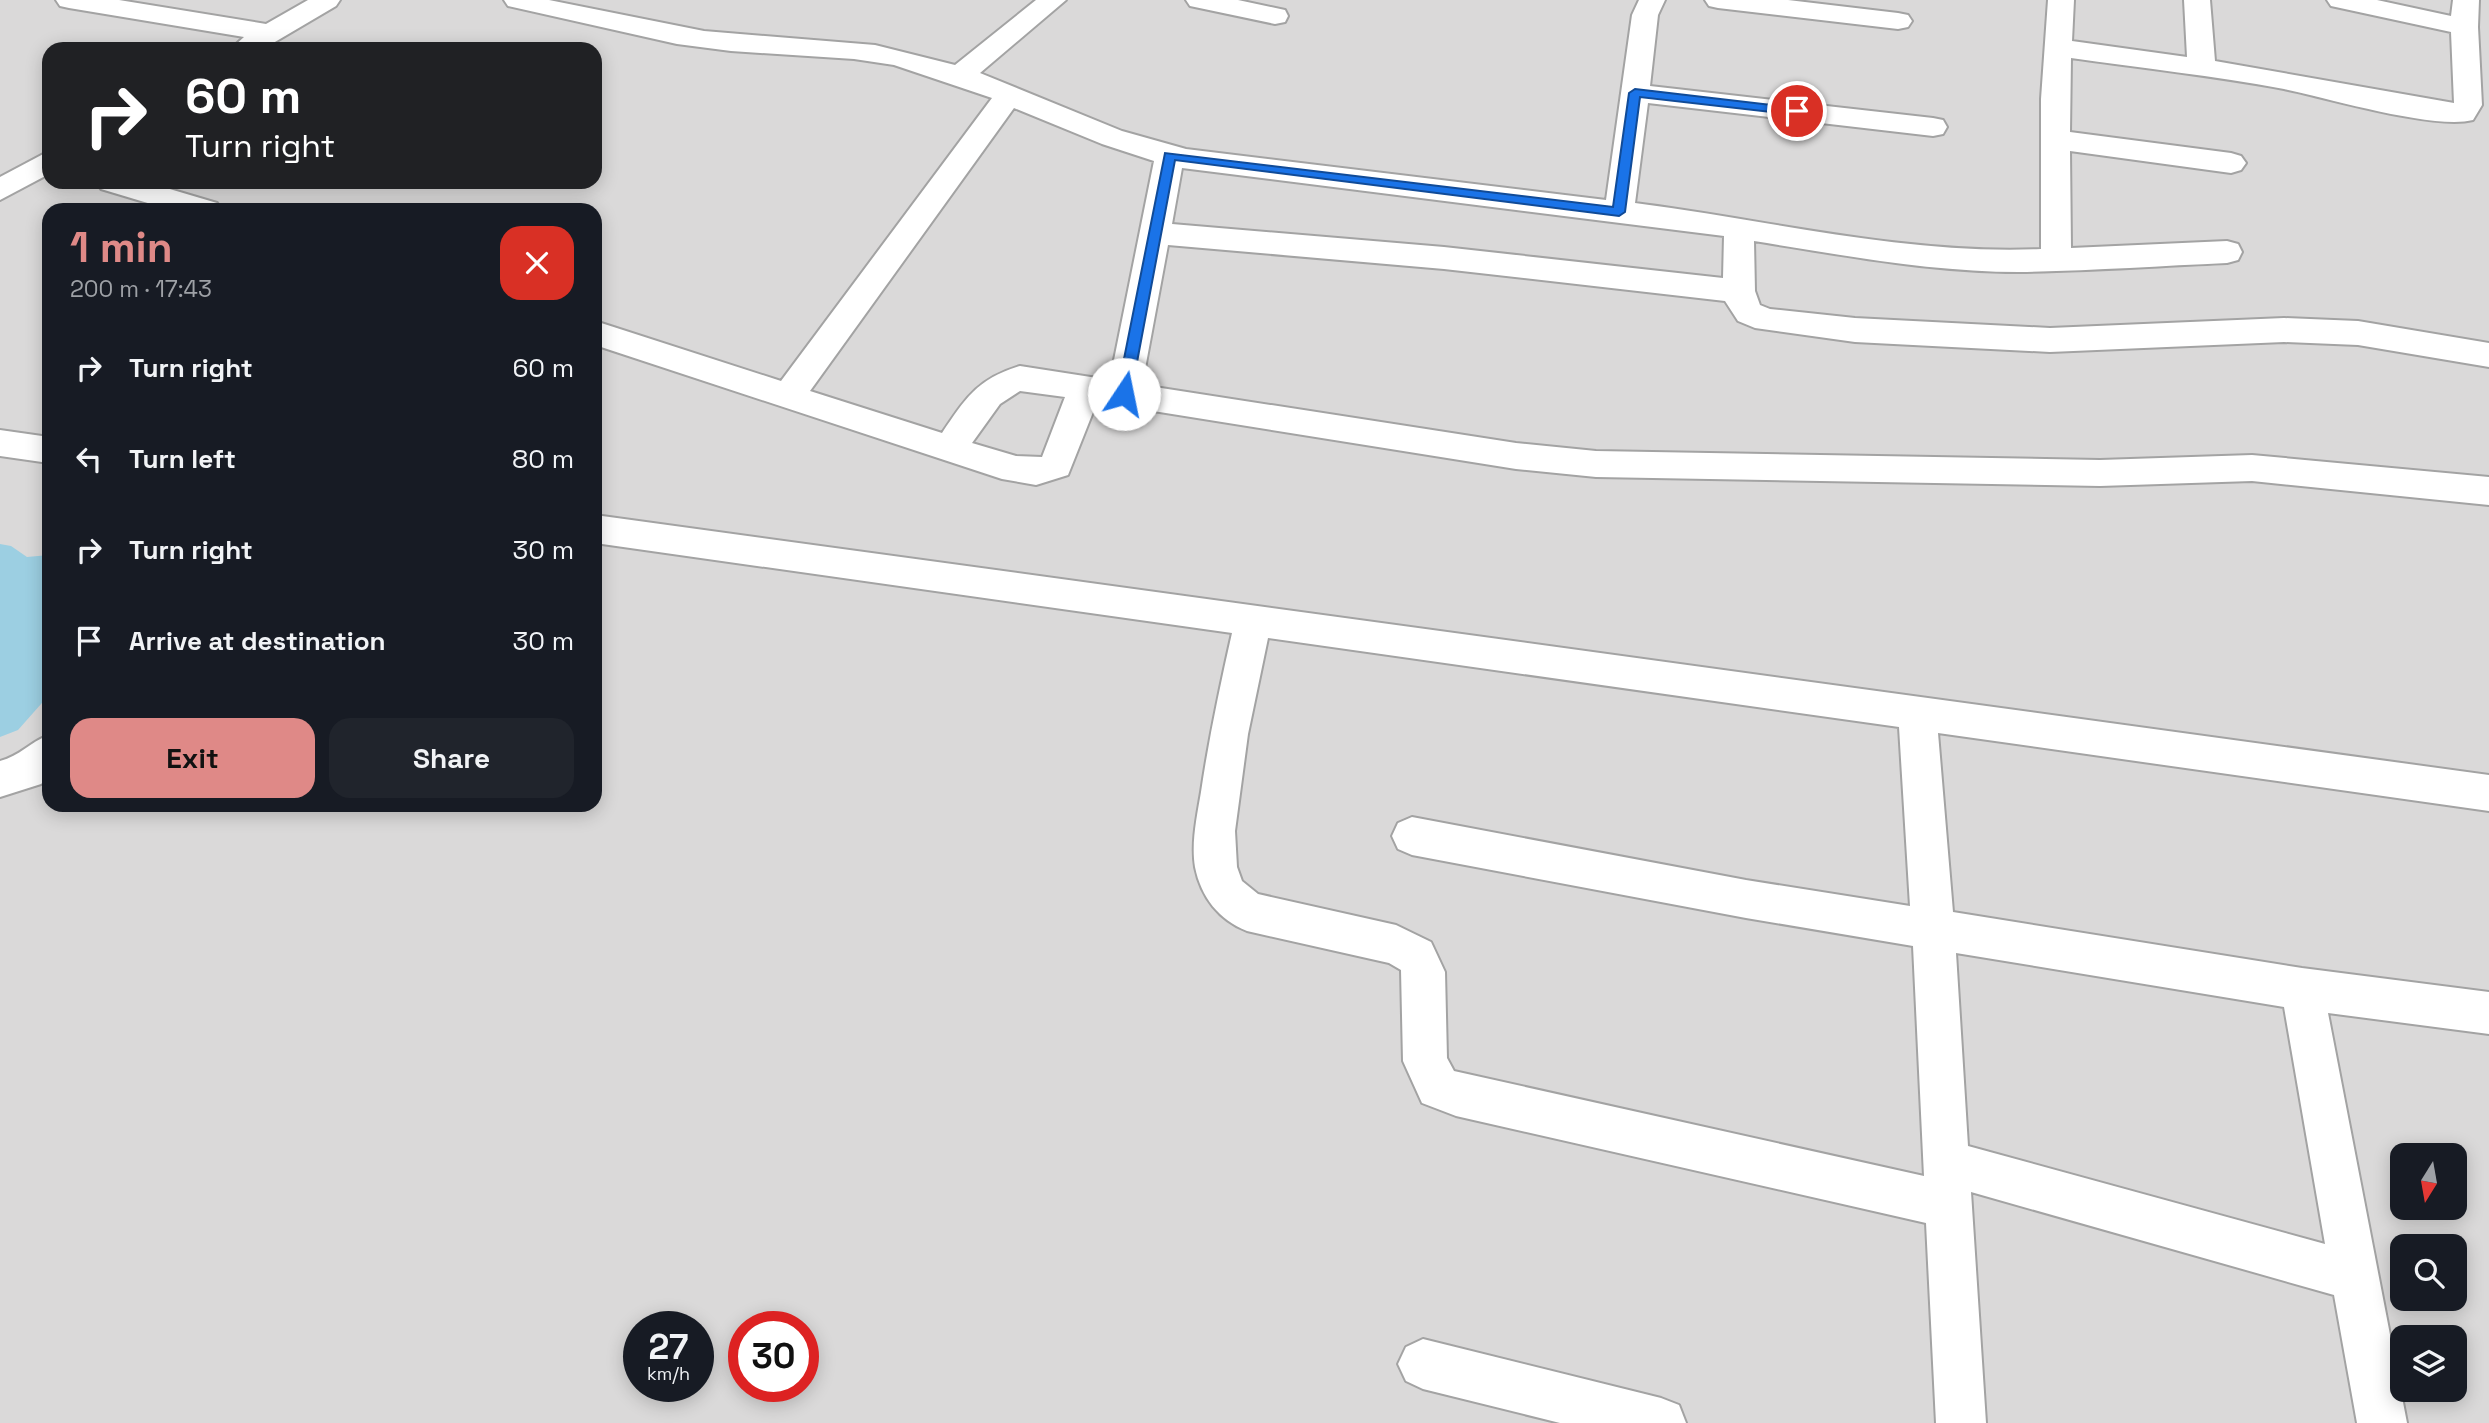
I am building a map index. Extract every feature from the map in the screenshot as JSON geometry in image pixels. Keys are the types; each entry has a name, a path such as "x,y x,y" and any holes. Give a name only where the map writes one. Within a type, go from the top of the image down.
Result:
{"street":[{"path":"255,42 327,0"},
{"path":"517,0 660,33 731,43 858,50 931,65 1123,141 1170,156 1619,212 1856,247 1953,258 2056,259 2227,252"},
{"path":"959,76 1053,0"},
{"path":"1199,0 1275,16"},
{"path":"1619,212 1645,15 1653,0"},
{"path":"1718,0 1898,21"},
{"path":"2056,259 2055,140 2061,0"},
{"path":"2197,0 2201,67"},
{"path":"2057,47 2281,80 2445,113 2463,113 2478,107 2465,13 2340,0"},
{"path":"84,1 271,33"},
{"path":"1635,93 1933,127"},
{"path":"789,395 1009,95"},
{"path":"2055,140 2231,163"},
{"path":"1124,394 1170,156"},
{"path":"0,190 42,166"},
{"path":"136,189 182,203"},
{"path":"1739,228 1739,291 1742,304 1749,313 1766,320 1855,330 2050,340 2284,330 2358,333 2489,355"},
{"path":"1155,233 1444,258 1739,291"},
{"path":"602,335 951,447 1002,466 1045,472 1056,466 1086,387"},
{"path":"951,447 991,391 1004,382 1020,378 1516,456 1596,464 2100,473 2252,468 2489,491"},
{"path":"0,443 42,449"},
{"path":"602,530 2489,793"},
{"path":"1254,622 1229,734 1215,831 1216,867 1227,894 1247,911 1396,945 1416,956 1424,972 1425,1061 1438,1087 1457,1094 1949,1184 2357,1278"},
{"path":"1917,714 1934,930 1961,1423"},
{"path":"0,779 27,772 42,758"},
{"path":"1412,836 1614,876 1934,930 2302,989 2489,1013"},
{"path":"2302,989 2382,1423"},
{"path":"1423,1364 1661,1423"}],"shaded area":[{"path":"0,0 2489,0 2489,1423 0,1423"}],"water":[{"path":"0,544 11,546 27,557 42,556 42,703 18,730 0,737"}],"route":[{"path":"1124,394 1170,156 1619,212 1635,93 1797,111"}]}
